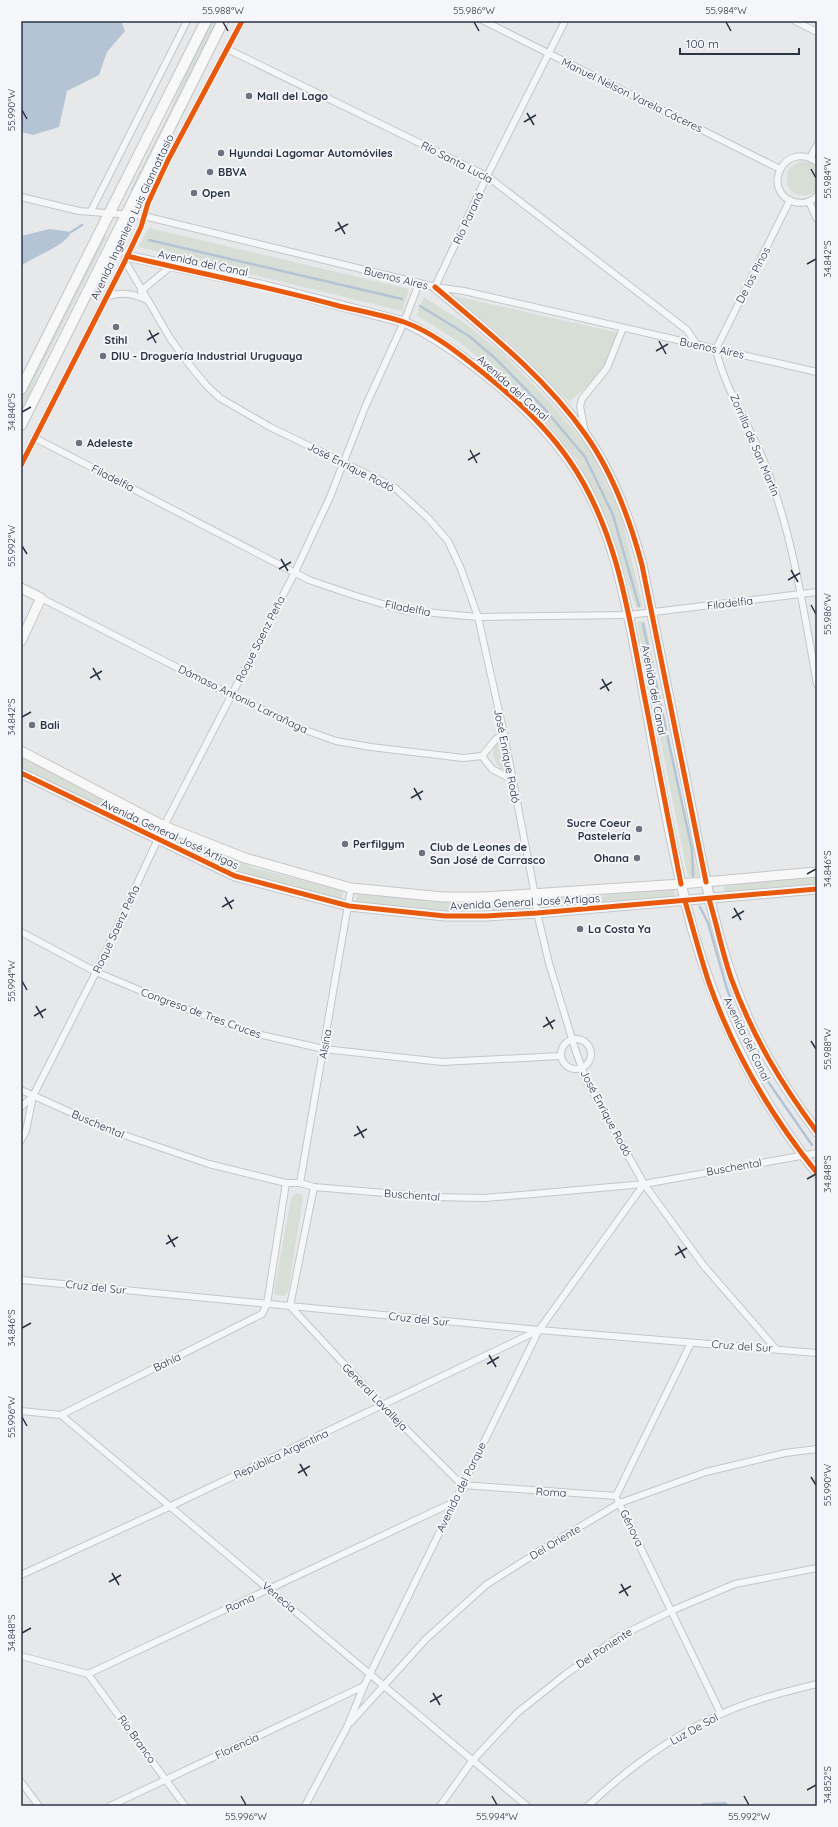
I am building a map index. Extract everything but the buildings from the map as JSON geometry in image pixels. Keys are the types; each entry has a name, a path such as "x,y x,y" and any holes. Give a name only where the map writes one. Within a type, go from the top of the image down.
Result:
{"main road":[{"name":"Avenida Ingeniero Luis Giannattasio","path":"21,389 206,21"},
{"name":"Avenida Ingeniero Luis Giannattasio","path":"21,425 223,21"}],"street":[{"path":"91,211 187,21"},
{"name":"Avenida Ingeniero Luis Giannattasio","path":"21,465 126,259 141,227 144,216 168,160 242,21"},
{"name":"Manuel Nelson Varela Cáceres","path":"484,21 780,169"},
{"name":"Río Paraná","path":"435,287 565,21"},
{"path":"795,21 817,32"},
{"name":"Río Santa Lucía","path":"227,50 488,176 687,330 694,338 697,345"},
{"path":"162,143 168,160"},
{"path":"810,158 817,145"},
{"path":"817,162 810,158 796,156 790,159 780,169 778,184 780,190 790,200 796,203 809,202 817,196"},
{"name":"Buenos Aires","path":"21,197 79,211 126,213 144,216 435,287 464,291 817,372"},
{"name":"De los Pinos","path":"716,349 790,200"},
{"path":"809,202 817,219"},
{"name":"Avenida del Canal","path":"126,259 170,266 265,286 404,322 448,346 502,388 547,432 570,462 588,492 603,525 615,560 629,615 681,884 709,983 727,1026 746,1065 802,1155 817,1173"},
{"name":"José Enrique Rodó","path":"126,259 145,299 188,363 220,398 270,428 394,487 428,518 448,541 462,569 478,617 504,734 511,779 535,895 537,913 549,963 582,1068 588,1082 644,1184 704,1266 776,1349"},
{"path":"141,291 170,266"},
{"name":"Roque Saenz Peña","path":"21,1140 26,1131 33,1096 96,972 164,826 295,572 330,497 366,405 404,322 419,283"},
{"name":"Avenida del Canal","path":"435,287 524,366 563,406 585,433 610,478 634,534 642,565 706,882 731,976 747,1016 766,1056 787,1092 817,1132"},
{"path":"106,297 115,294 128,294 145,299"},
{"path":"585,433 580,406 582,399 607,368 623,328"},
{"name":"Zorrilla de San Martín","path":"716,349 725,376 758,445 776,495 800,595 817,684"},
{"name":"Filadelfia","path":"35,438 309,580 402,610 478,617 629,615 817,592"},
{"name":"Dámaso Antonio Larrañaga","path":"21,588 231,695 308,731 336,741 423,754 463,758 482,756"},
{"path":"21,641 41,598"},
{"path":"504,734 496,739 482,756 492,768 511,779"},
{"name":"Avenida General José Artigas","path":"21,751 164,826 251,860 351,888 443,897 535,895 817,872"},
{"name":"Avenida General José Artigas","path":"21,774 235,876 348,906 445,916 537,913 817,889"},
{"name":"Alsina","path":"300,1183 351,888"},
{"name":"Congreso de Tres Cruces","path":"21,932 96,972 170,1003 252,1033 324,1049 442,1062 561,1056"},
{"path":"572,1040 583,1041 590,1049 590,1060 582,1068 571,1068 563,1062 561,1056 563,1046 572,1040"},
{"name":"Buschental","path":"21,1090 112,1131 209,1164 286,1184 300,1183 314,1187 432,1197 484,1198 644,1184 817,1153"},
{"name":"Roque Saenz Peña","path":"21,1107 33,1096"},
{"path":"267,1304 286,1184"},
{"name":"Avenida del Parque","path":"305,1806 347,1727 364,1686 539,1330 644,1184"},
{"path":"290,1306 314,1187"},
{"name":"Cruz del Sur","path":"21,1280 539,1330 817,1353"},
{"name":"Bahía","path":"61,1415 255,1319 262,1314 267,1304"},
{"name":"General Lavalleja","path":"290,1306 383,1406 462,1486"},
{"name":"República Argentina","path":"21,1575 383,1406 539,1330"},
{"name":"Génova","path":"691,1343 616,1496 721,1714"},
{"path":"21,1410 61,1415"},
{"name":"Venecia","path":"61,1415 527,1806"},
{"name":"Del Oriente","path":"347,1727 426,1639 486,1585 549,1545 620,1503 706,1472 785,1453 817,1449"},
{"name":"Roma","path":"462,1486 616,1496"},
{"name":"Roma","path":"88,1674 270,1590 454,1502"},
{"name":"Del Poniente","path":"440,1806 472,1761 517,1712 566,1674 620,1636 672,1610 735,1584 817,1568"},
{"path":"21,1656 88,1674"},
{"name":"Río Branco","path":"88,1674 185,1806"},
{"name":"Luz De Sol","path":"588,1806 633,1767 678,1736 721,1714 756,1701 817,1684"},
{"name":"Florencia","path":"110,1806 364,1686"},
{"path":"21,1782 39,1806"}],"shaded area":[{"path":"209,21 217,21 132,191 130,190 170,111"},
{"path":"802,161 813,163 817,167 817,190 805,196 792,192 787,183 787,174 789,169"},
{"path":"149,228 409,289 402,311 138,247"},
{"path":"105,235 107,236 41,367 21,414 21,399"},
{"path":"455,296 619,333 604,371 569,402 517,349"},
{"path":"424,297 466,324 503,354 550,402 590,450 621,515 643,607 636,608 608,520 578,461 545,420 507,381 458,341 416,315"},
{"path":"645,621 698,876 688,877 637,622"},
{"path":"501,742 506,770 501,769 496,763 493,754 496,744"},
{"path":"21,757 157,825 153,834 21,767"},
{"path":"170,833 254,868 343,891 341,901 251,877 167,841"},
{"path":"817,877 817,885 727,893 723,889 726,885"},
{"path":"674,889 675,897 545,907 541,902 544,898"},
{"path":"357,894 441,900 523,899 529,904 525,909 442,911 355,904"},
{"path":"295,1194 301,1194 303,1198 288,1291 285,1296 275,1295 274,1291 291,1199"}],"water":[{"path":"21,21 121,21 125,31 107,52 99,75 67,91 59,127 33,135 21,132"},
{"path":"49,229 71,232 63,242 21,266 21,236"},
{"path":"726,1802 729,1806 696,1806 704,1803"}],"waterway":[{"path":"71,232 82,225"},
{"path":"149,240 402,299"},
{"path":"420,306 469,336 496,359 543,407 585,457 613,515 639,606"},
{"path":"643,624 692,849 693,876"},
{"path":"700,907 708,923 727,989 741,1026 769,1083 812,1145"}],"cycle path":[{"path":"21,465 125,261 141,227 148,203 168,160 242,21"},
{"path":"127,256 260,286 404,322 427,332 468,361 520,405 551,437 569,460 585,485 598,512 618,568 631,626 681,884"},
{"path":"435,287 515,356 552,393 569,413 595,449 620,497 642,565 706,882"},
{"path":"21,773 235,876 349,906 445,916 486,916 817,889"},
{"path":"709,899 728,968 739,1000 779,1077 817,1132"},
{"path":"685,901 709,983 730,1034 769,1106 800,1152 817,1173"}],"place":[{"name":"Mall del Lago","path":"249,96"},
{"name":"Hyundai Lagomar Automóviles","path":"221,153"},
{"name":"BBVA","path":"210,172"},
{"name":"Open","path":"194,193"},
{"name":"Stihl","path":"116,327"},
{"name":"DIU - Droguería Industrial Uruguaya","path":"103,356"},
{"name":"Adeleste","path":"79,443"},
{"name":"Bali","path":"32,725"},
{"name":"Sucre Coeur Pastelería","path":"639,829"},
{"name":"Perfilgym","path":"345,844"},
{"name":"Club de Leones de San José de Carrasco","path":"422,853"},
{"name":"Ohana","path":"637,858"},
{"name":"La Costa Ya","path":"580,929"}]}
